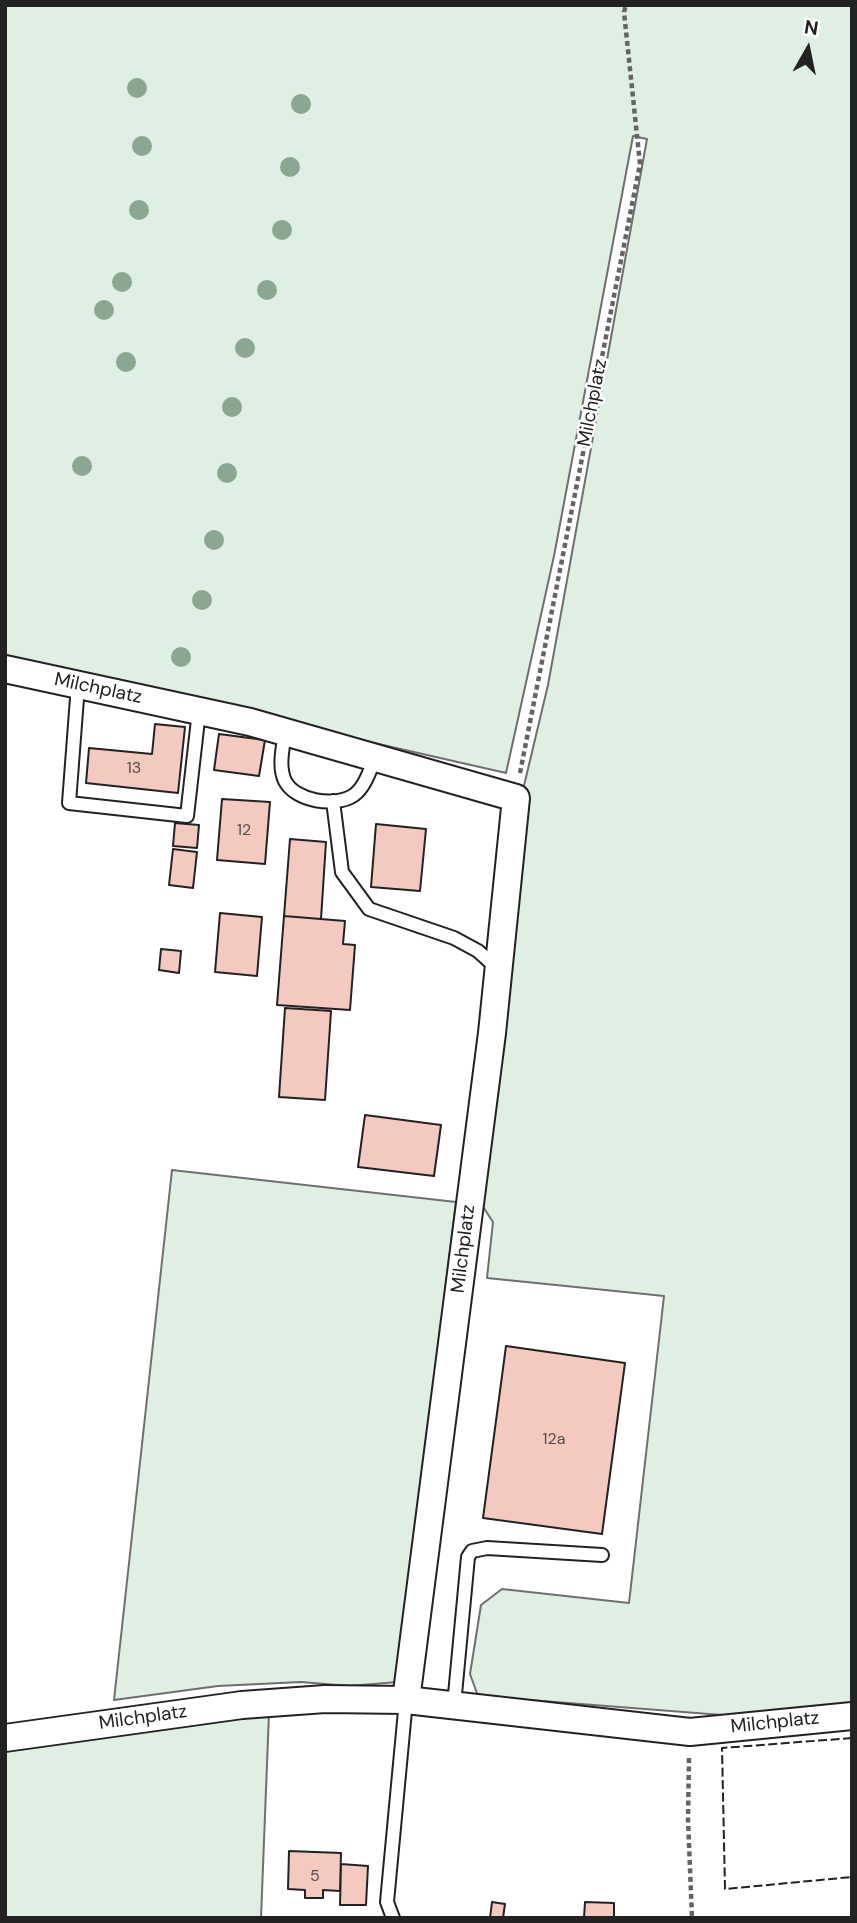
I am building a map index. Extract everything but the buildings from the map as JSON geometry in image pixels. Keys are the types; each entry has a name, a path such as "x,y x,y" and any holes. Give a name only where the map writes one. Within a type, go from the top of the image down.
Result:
{"street":[{"name":"Milchplatz","path":"5,669 285,732 516,798 498,968 406,1700"},
{"name":"Milchplatz","path":"5,1738 242,1705 325,1699 406,1700 690,1732 852,1716"}],"lane":[{"path":"78,685 69,803 187,816 199,711"},
{"path":"285,732 281,765 285,781 295,793 317,800 333,801 355,795 366,781 375,758"},
{"path":"333,801 342,872 369,909 454,938 478,951 498,968"},
{"path":"454,1705 469,1554 478,1548 487,1548 601,1555"},
{"path":"393,1918 387,1902 406,1700"}],"path":[{"name":"Milchplatz","path":"516,798 640,164 624,12 626,5"},
{"path":"690,1732 688,1819 692,1918"}],"green space":[{"path":"5,5 852,5 852,1705 735,1716 478,1696 470,1674 481,1605 502,1589 629,1603 664,1296 487,1278 493,1222 476,1196 522,794 548,685 647,139 633,136 554,556 506,773 5,659"},
{"path":"172,1170 456,1202 397,1682 350,1686 301,1682 218,1686 114,1700"},
{"path":"269,1713 261,1918 5,1918 5,1751"}],"fence":[{"path":"852,1738 722,1748 725,1889 852,1877"}]}
